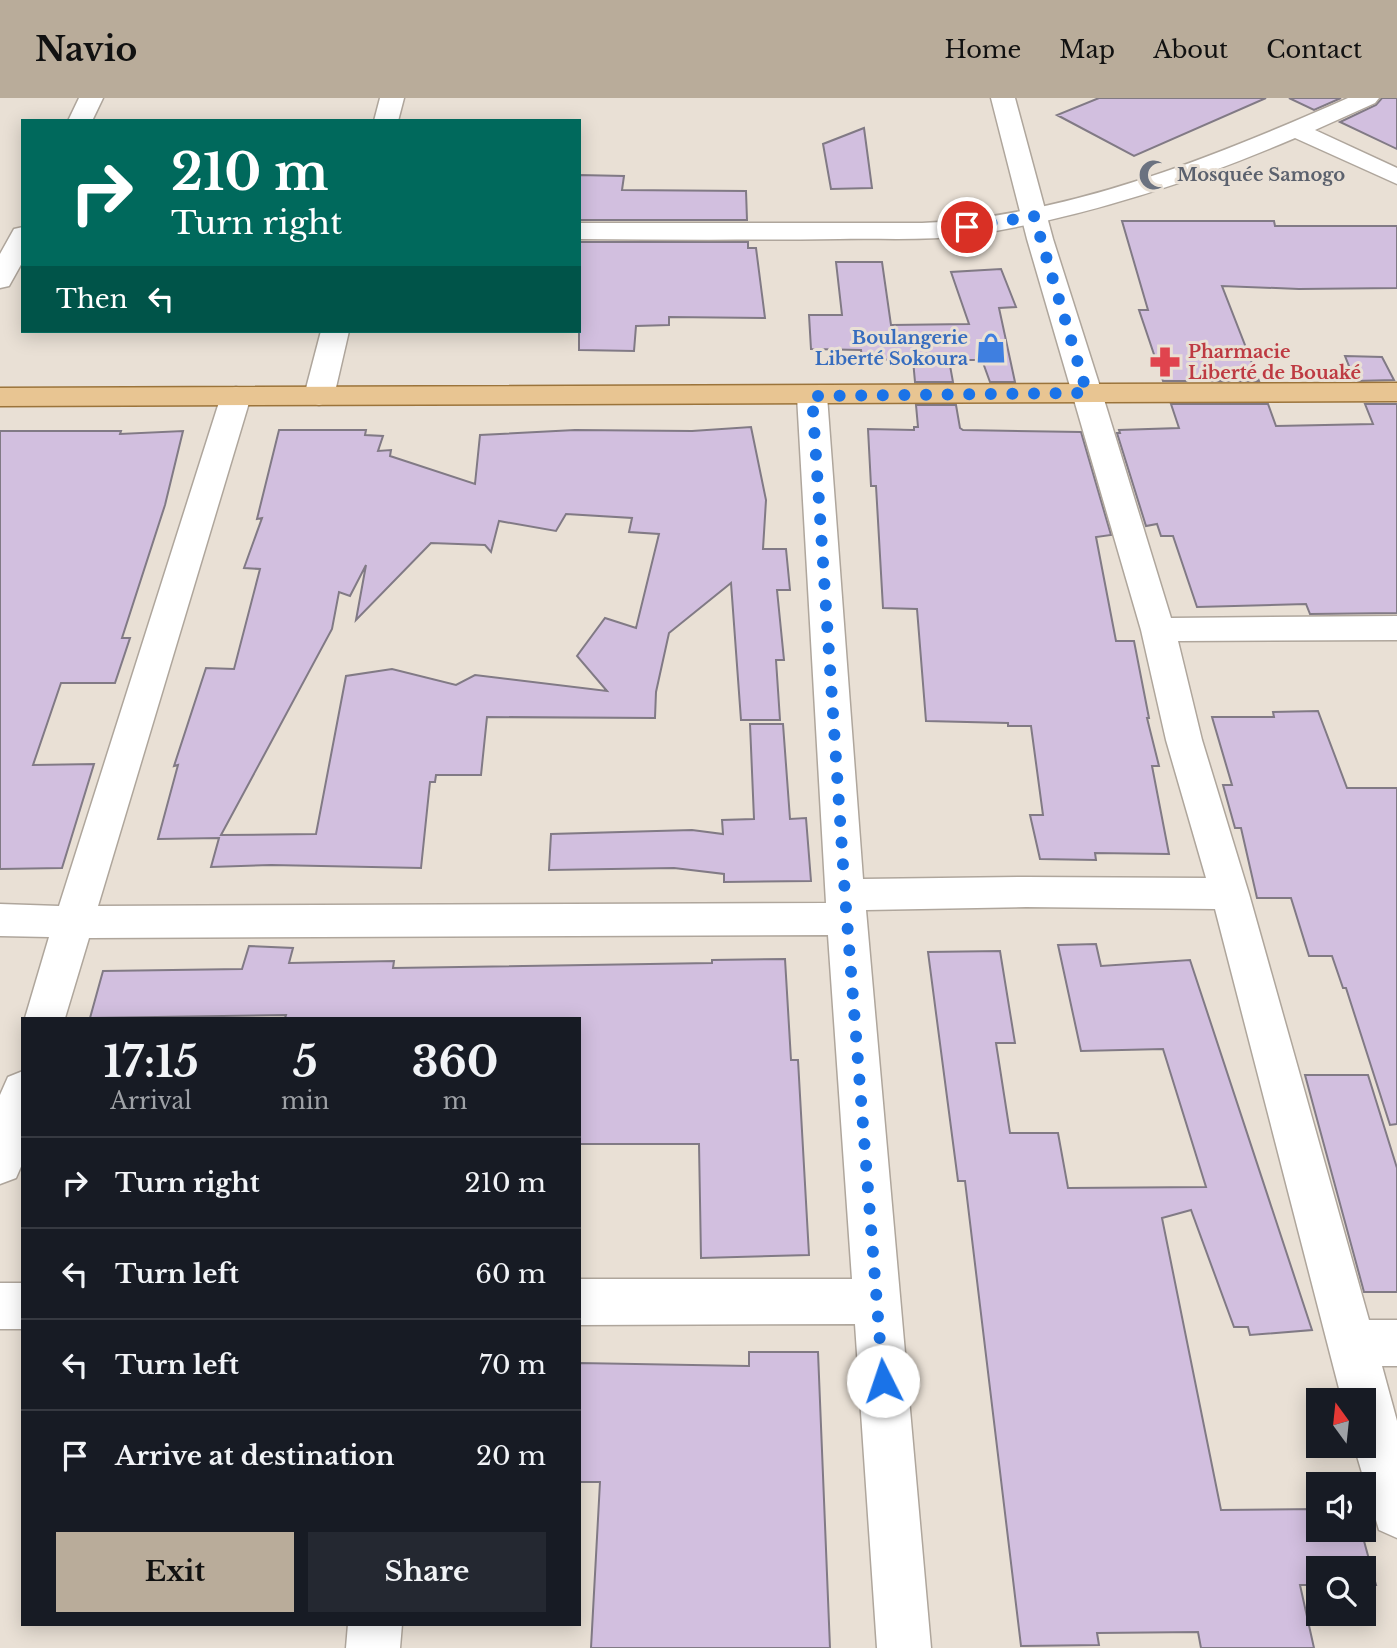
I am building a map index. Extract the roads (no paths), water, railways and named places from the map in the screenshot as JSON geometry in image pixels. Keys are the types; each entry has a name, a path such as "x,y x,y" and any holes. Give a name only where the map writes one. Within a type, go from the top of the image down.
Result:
{"main road":[{"path":"0,397 1397,392"}],"street":[{"path":"81,119 91,98"},
{"path":"387,119 392,98"},
{"path":"1003,98 1034,216 1158,630 1184,740 1230,894 1397,1512"},
{"path":"581,232 914,229 967,227 1034,216 1180,173 1297,130 1367,98"},
{"path":"1297,130 1397,177"},
{"path":"0,233 21,234"},
{"path":"0,281 21,238"},
{"path":"319,396 335,333"},
{"path":"812,396 847,907 904,1648"},
{"path":"45,1017 137,710 236,397"},
{"path":"1158,630 1397,628"},
{"path":"0,920 75,922 847,907 1027,892 1230,894"},
{"path":"0,1164 21,1096"},
{"path":"581,1302 877,1301"},
{"path":"0,1306 21,1306"},
{"path":"1351,1343 1397,1343"},
{"path":"373,1648 375,1626"}],"place":[{"name":"Mosquée Samogo","path":"1154,175"},
{"name":"Boulangerie Liberté Sokoura","path":"991,348"},
{"name":"Pharmacie Liberté de Bouaké","path":"1165,362"}]}
